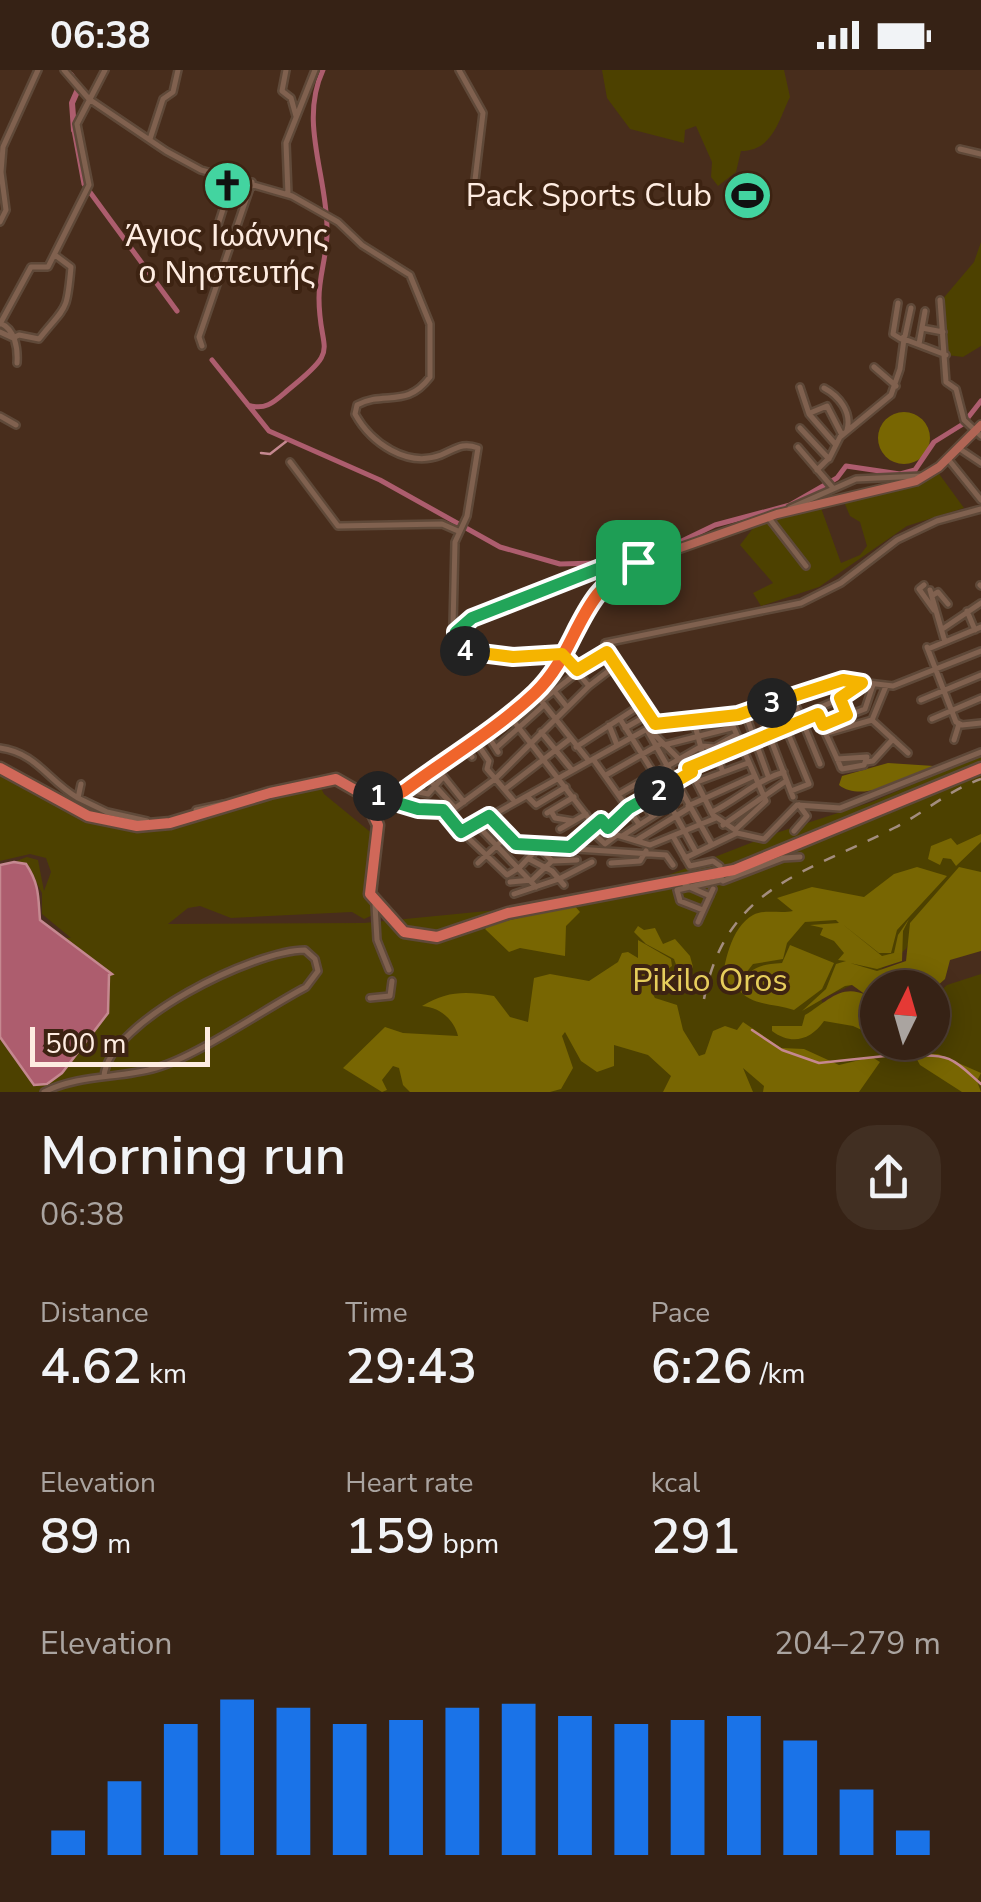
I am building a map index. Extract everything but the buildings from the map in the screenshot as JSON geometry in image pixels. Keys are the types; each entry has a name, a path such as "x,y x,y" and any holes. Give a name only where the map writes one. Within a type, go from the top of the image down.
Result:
{"highway":[{"path":"0,768 88,816 119,825 162,825 329,778 364,793 378,826 369,891 376,902 388,917 409,930 432,934 493,911 715,871 778,850 981,766"}],"main road":[{"path":"364,793 391,798 508,714 540,700 597,591 612,576 638,562 768,517 906,485 924,477 980,433"}],"street":[{"path":"0,222 6,210 1,151 38,70"},
{"path":"64,70 89,99 150,140 201,170 288,194 325,214 362,245 410,274 430,324 431,372 424,384 402,398 366,400 357,405 355,414 380,442 405,457 430,458 458,445 478,448 462,528 452,622 457,628 457,647 507,657 562,654 589,686"},
{"path":"17,363 9,327 0,323 31,266 47,268 87,188 77,124 105,70"},
{"path":"150,140 164,99 173,92 178,70"},
{"path":"286,70 282,88 291,98 296,119"},
{"path":"288,194 285,148 315,70"},
{"path":"459,70 483,113 475,180"},
{"path":"960,149 981,154"},
{"path":"218,225 234,178"},
{"path":"202,346 199,337 252,182"},
{"path":"0,332 13,338 20,335 40,339 66,308 71,266 54,253"},
{"path":"940,300 946,382 956,389 965,422 980,433"},
{"path":"898,303 893,334 946,356"},
{"path":"817,470 847,430 896,386 910,308"},
{"path":"919,344 925,311"},
{"path":"922,328 942,332"},
{"path":"874,366 896,386"},
{"path":"800,387 809,414 836,445"},
{"path":"824,388 839,397 848,416 847,430"},
{"path":"809,414 826,406 832,419 847,430"},
{"path":"0,416 16,425"},
{"path":"819,426 832,419"},
{"path":"800,428 829,458"},
{"path":"798,446 830,484"},
{"path":"960,448 981,463"},
{"path":"948,459 981,500"},
{"path":"290,462 338,526 442,524 462,528"},
{"path":"778,514 830,484 866,478 924,477"},
{"path":"655,724 604,643 801,603 842,584 897,540 937,521 981,509"},
{"path":"768,517 806,566"},
{"path":"457,628 484,612 520,602 600,568 629,560 638,562"},
{"path":"937,612 949,603 938,592 928,592 944,628 945,642"},
{"path":"944,628 981,603"},
{"path":"954,740 959,724 928,648 978,629 967,611"},
{"path":"485,730 497,750 540,700 607,652"},
{"path":"462,832 655,724 745,713 843,680 886,686 980,652"},
{"path":"447,814 495,779 589,686 615,666"},
{"path":"921,700 981,675"},
{"path":"608,828 629,809 690,770 803,721 862,683"},
{"path":"823,725 866,707 873,685"},
{"path":"872,720 886,686"},
{"path":"555,692 567,707"},
{"path":"792,696 820,764"},
{"path":"840,698 847,715"},
{"path":"932,719 981,698"},
{"path":"540,700 576,746 606,775 639,824"},
{"path":"760,709 792,794 810,786 775,702"},
{"path":"827,703 835,720"},
{"path":"576,746 642,705"},
{"path":"818,711 842,769 873,761 893,739"},
{"path":"745,713 769,777"},
{"path":"508,714 608,844"},
{"path":"625,728 648,715"},
{"path":"729,716 764,799"},
{"path":"620,719 663,788"},
{"path":"826,734 872,720"},
{"path":"872,720 908,753"},
{"path":"694,722 705,762"},
{"path":"959,724 981,723"},
{"path":"609,725 617,745"},
{"path":"647,729 690,770 723,825 737,829 764,799"},
{"path":"647,729 712,844"},
{"path":"541,732 572,770"},
{"path":"606,775 663,744 733,732"},
{"path":"618,794 701,748 714,747 733,732"},
{"path":"505,789 570,738"},
{"path":"474,739 489,760 486,767 515,802"},
{"path":"794,746 810,739"},
{"path":"462,747 472,757"},
{"path":"714,747 723,772"},
{"path":"0,748 31,757 53,783 106,812 146,821 215,803 230,805"},
{"path":"685,858 739,832 764,839 800,805 840,808 981,752"},
{"path":"780,760 796,754"},
{"path":"799,762 816,755"},
{"path":"837,759 865,755 866,762"},
{"path":"697,782 748,762"},
{"path":"436,767 464,802"},
{"path":"635,841 704,796 784,772"},
{"path":"425,775 456,808"},
{"path":"405,790 426,794 443,777"},
{"path":"489,816 513,843 526,846 601,852 647,848 700,827 756,780"},
{"path":"723,825 787,780"},
{"path":"78,798 81,784"},
{"path":"527,796 536,805 566,787"},
{"path":"364,793 418,809 440,808 505,874 520,867 540,846"},
{"path":"574,797 549,812 555,818 574,821"},
{"path":"601,852 619,836 683,797"},
{"path":"642,800 652,816"},
{"path":"794,830 807,816 800,805"},
{"path":"670,806 696,852"},
{"path":"560,830 586,814"},
{"path":"570,847 601,820 619,836 666,855 673,864"},
{"path":"476,824 536,887"},
{"path":"478,863 507,836"},
{"path":"673,837 691,866 713,861 720,866"},
{"path":"526,846 530,858 561,882"},
{"path":"540,846 552,861"},
{"path":"611,863 638,861 647,848"},
{"path":"703,910 680,901 677,890 783,858 800,857"},
{"path":"510,882 532,880 552,861 577,860"},
{"path":"514,894 561,882 592,862"},
{"path":"685,885 712,892 698,922"},
{"path":"376,902 377,940 389,970"},
{"path":"44,1092 72,1080 104,1076 160,1067 309,984 318,971 312,954 305,950 284,953 152,1012 130,1030 113,1052 104,1076"},
{"path":"370,998 390,996 392,981"}],"green space":[{"path":"602,70 784,70 790,97 768,140 752,150 741,151 736,172 718,186 711,177 712,162 696,126 685,130 684,143 630,129 607,98"},
{"path":"981,242 981,346 963,357 947,355 941,301 974,262"},
{"path":"937,471 964,508 907,526 819,587 761,606 753,593 773,583 740,545 754,527 770,519 821,508 841,563 860,555 867,546 860,522 850,516 844,502 905,489"},
{"name":"Pikilo Oros","path":"981,755 981,874 921,915 906,949 880,970 860,970 860,981 821,999 831,1021 860,1023 860,1060 950,1060 950,984 981,974 981,1092 0,1092 0,935 71,938 42,914 42,893 27,864 14,862 27,857 38,860 44,891 51,872 46,858 30,854 0,861 0,772 81,816 133,829 318,782 324,794 374,835 373,915 364,919 352,912 231,918 200,906 188,908 168,924 364,923 528,907 666,876 776,833 872,802"}],"shaded area":[{"path":"904,412 922,420 930,438 922,456 904,464 886,456 878,438 886,420"},
{"path":"888,763 934,766 873,790 860,792 839,785 842,776"},
{"path":"981,834 981,842 956,866 951,859 943,858 940,865 928,859 931,846 951,838 957,845"},
{"path":"26,864 34,879 40,920 112,974 108,1013 62,1073 47,1084 34,1085 0,1037 0,865"},
{"path":"917,867 947,876 897,930 891,953 879,953 841,923 882,956 894,953 898,935 909,919 903,931 902,961 877,969 850,963 874,970 860,970 860,991 852,985 845,986 802,1011 826,989 836,964 846,961 838,960 844,953 834,941 820,935 823,928 810,925 839,923 836,920 805,922 787,943 783,959 753,964 735,987 725,992 722,988 730,947 745,921 757,913 793,911 777,898 812,887 864,897 894,874"},
{"path":"959,867 981,872 981,951 950,960 947,970 880,970 906,961 910,923"},
{"path":"574,905 580,912 566,926 565,956 520,948 509,952 485,929 489,925"},
{"path":"638,926 644,930 655,928 663,944 675,939 690,956 693,967 681,989 674,959 646,944 634,932"},
{"path":"638,940 671,959 672,966 653,980 651,991 655,998 677,1005 683,1030 699,1056 705,1054 713,1031 725,1026 737,1030 743,1022 781,1048 804,1049 839,1065 860,1060 880,1062 859,1092 763,1092 764,1086 743,1068 753,1092 663,1092 671,1076 648,1055 614,1045 614,1066 597,1072 581,1061 565,1032 562,1036 573,1068 561,1089 550,1092 410,1092 403,1085 399,1068 393,1066 382,1080 387,1090 382,1092 343,1068 385,1027 403,1033 458,1036 445,1015 422,1006 431,1001 465,993 494,996 510,1017 528,1022 534,978 550,974 589,981 618,962 622,953 638,958"},
{"path":"790,945 834,963 822,989 794,1010 756,1001 738,989 756,968 782,963"},
{"path":"849,991 857,992 860,1029 824,1021 800,1039 772,1031 772,1026 802,1026 805,1015 827,1000"},
{"path":"950,1059 981,1073 977,1081 981,1092 962,1092 917,1060"}],"waterway":[{"path":"248,405 260,407 274,401 316,365 324,349 319,298 327,229 314,129 316,90 323,70"},
{"path":"71,75 79,87 72,103 74,130"},
{"path":"74,130 84,184 177,311"},
{"path":"212,360 269,431 380,480 500,547 560,564 597,563"},
{"path":"601,562 661,551 715,525 790,505 837,478 846,466 900,474 915,470 934,442 963,424 981,401"},
{"path":"261,453 270,454 288,440"},
{"path":"752,1030 782,1050 819,1063 860,1059"},
{"path":"950,1060 981,1084"}],"railway":[{"path":"704,999 715,961 730,931 750,907 801,873 894,828 981,779"}],"place":[{"name":"Άγιος Ιωάννης ο Νηστευτής","path":"227,185"},
{"name":"Pack Sports Club","path":"747,195"}],"route":[{"path":"638,562 612,576 597,591 584,611 563,653 556,667 535,693 405,790 391,798 369,796 418,809 442,809 461,832 489,816 516,844 570,847 601,820 608,828 629,808 692,772 688,768 818,714 823,725 847,715 840,698 862,683 840,680 738,715 655,724 607,652 577,670 567,656 562,654 507,657 476,654 457,647 457,628 478,615 600,568 629,560 638,562"}]}
